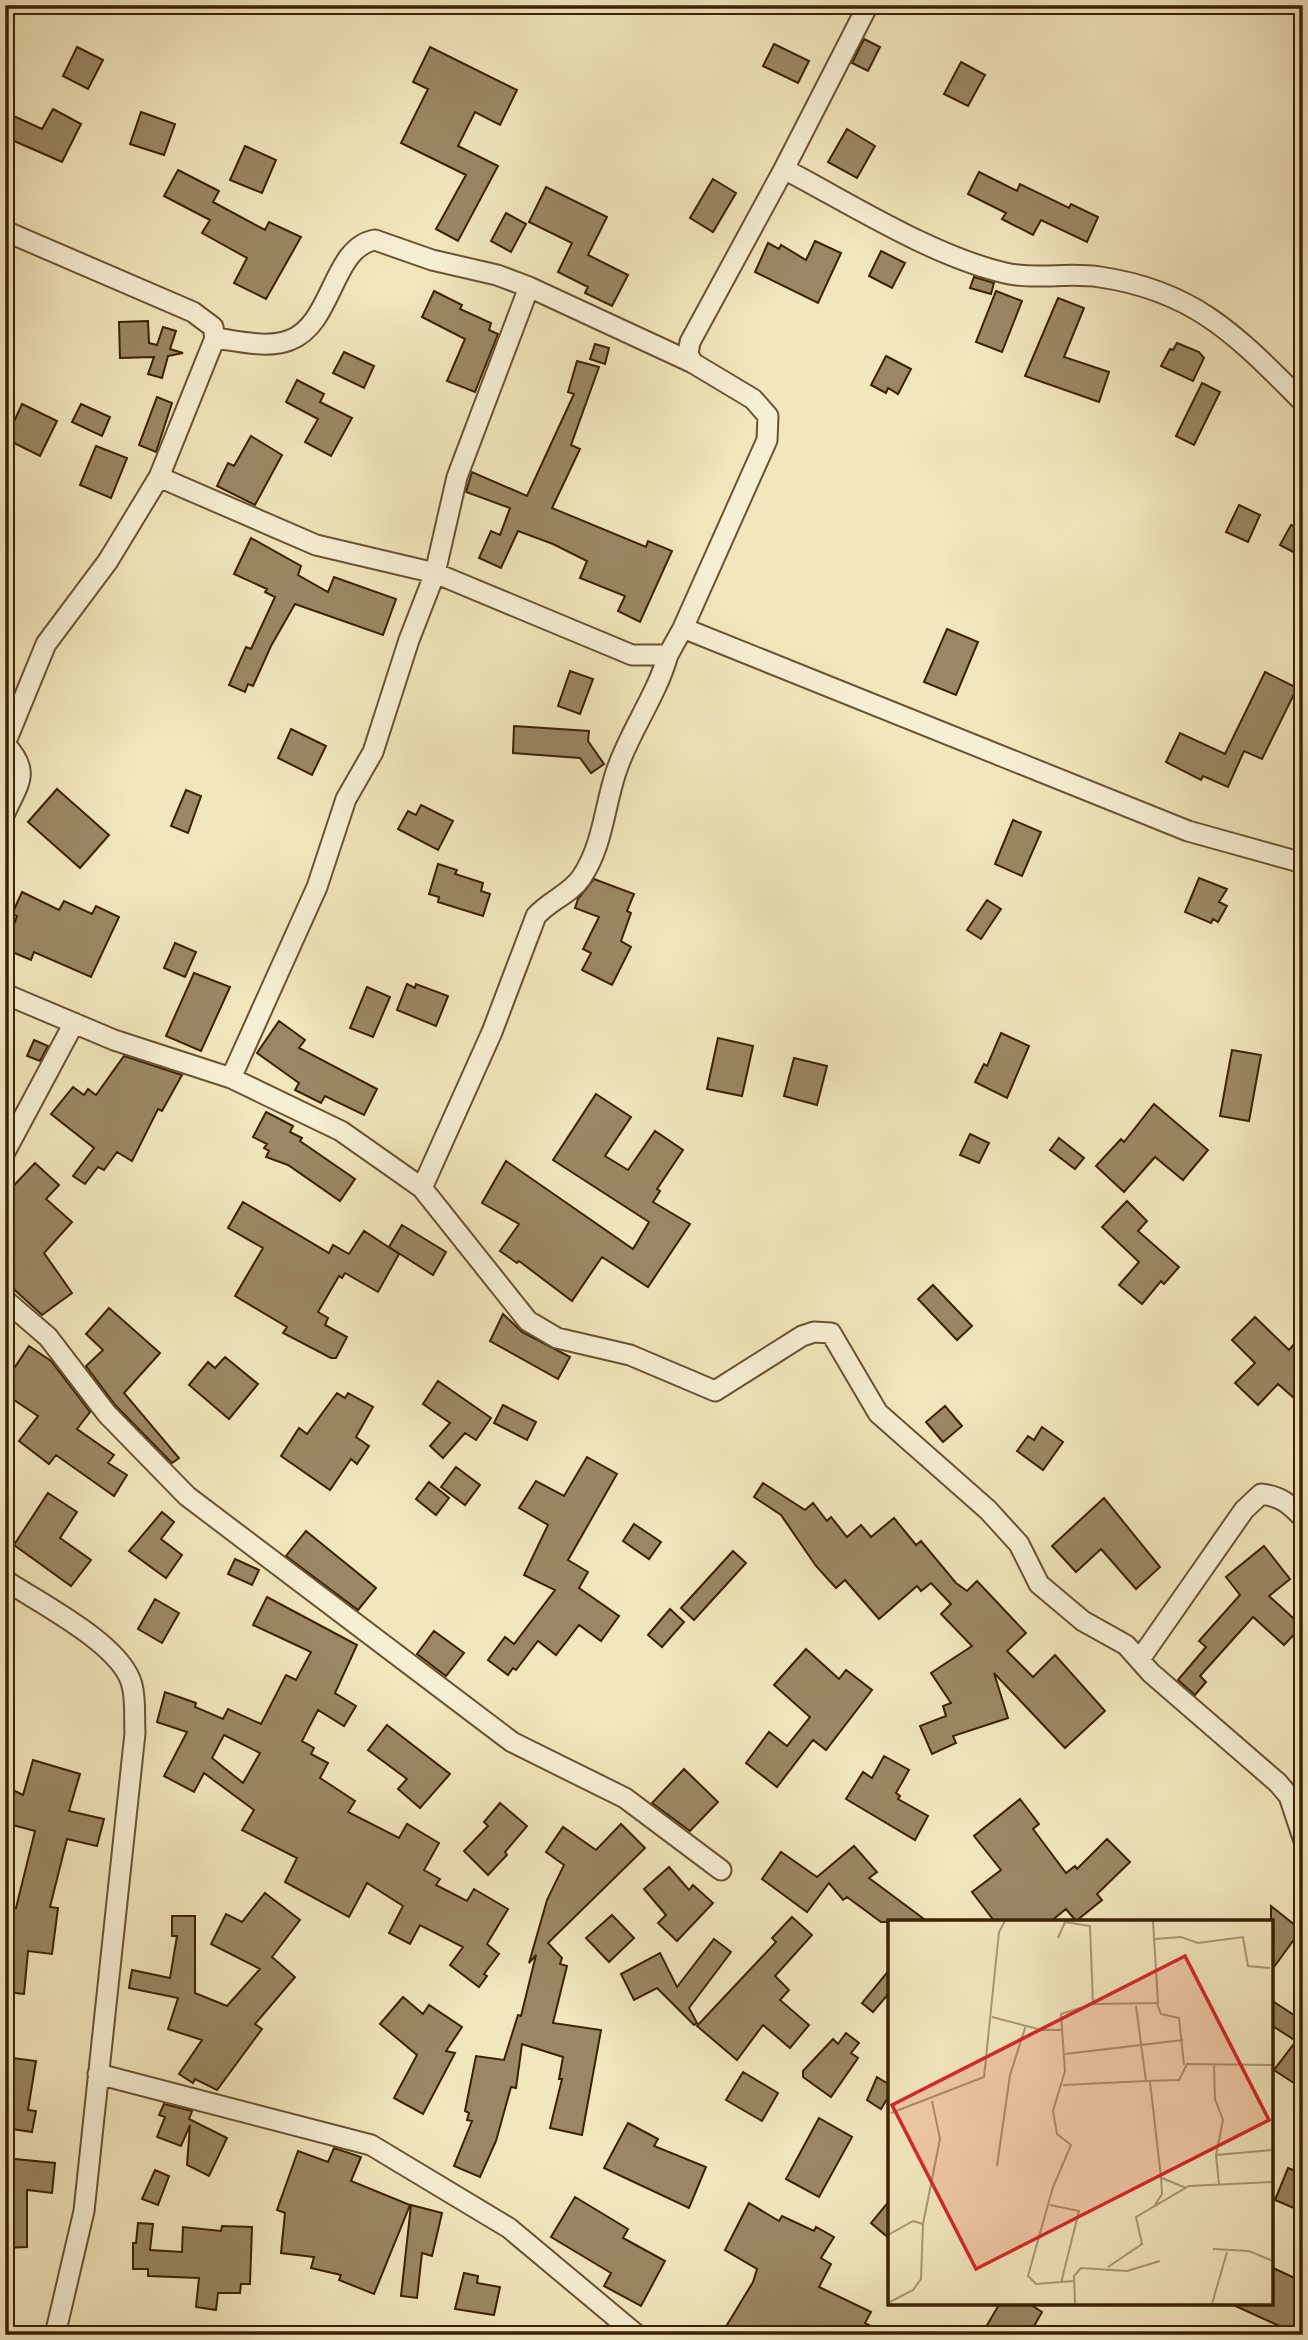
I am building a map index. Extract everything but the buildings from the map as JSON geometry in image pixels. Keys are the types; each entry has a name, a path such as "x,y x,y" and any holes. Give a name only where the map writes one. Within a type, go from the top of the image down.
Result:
{"street":[{"path":"693,363 688,354 690,342 784,169 868,5"},
{"path":"784,169 931,246 1005,273 1098,276 1159,289 1200,310 1244,343 1303,402"},
{"path":"5,231 193,312 213,327 215,338 159,477 108,561 46,643 5,744 20,760 22,776 5,813"},
{"path":"215,338 273,344 292,340 319,315 355,250 366,242 375,240 432,260 529,286 693,363 753,400 768,416 767,440 617,770 607,817 591,858 580,880 547,903 536,916 492,1032 422,1188"},
{"path":"231,1078 317,887 346,799 373,752 409,640 435,573 457,477 529,286"},
{"path":"159,477 316,545 435,573 632,655 668,655"},
{"path":"683,628 1188,831 1303,863"},
{"path":"5,994 114,1040 231,1078 341,1130 422,1188 528,1321 557,1338 630,1354 715,1391 802,1336 814,1332 831,1334 878,1413 988,1510 1019,1544 1039,1584 1083,1621 1126,1645 1151,1673 1278,1783 1289,1796 1303,1838"},
{"path":"5,1152 74,1023"},
{"path":"5,1300 48,1337 107,1414 187,1496 512,1742 625,1798 721,1870"},
{"path":"1140,1659 1244,1510 1261,1494 1274,1496 1288,1503 1303,1518"},
{"path":"5,1580 101,1643 121,1664 132,1684 135,1733 84,2211 55,2335"},
{"path":"98,2074 371,2145 509,2228 637,2335"}]}
